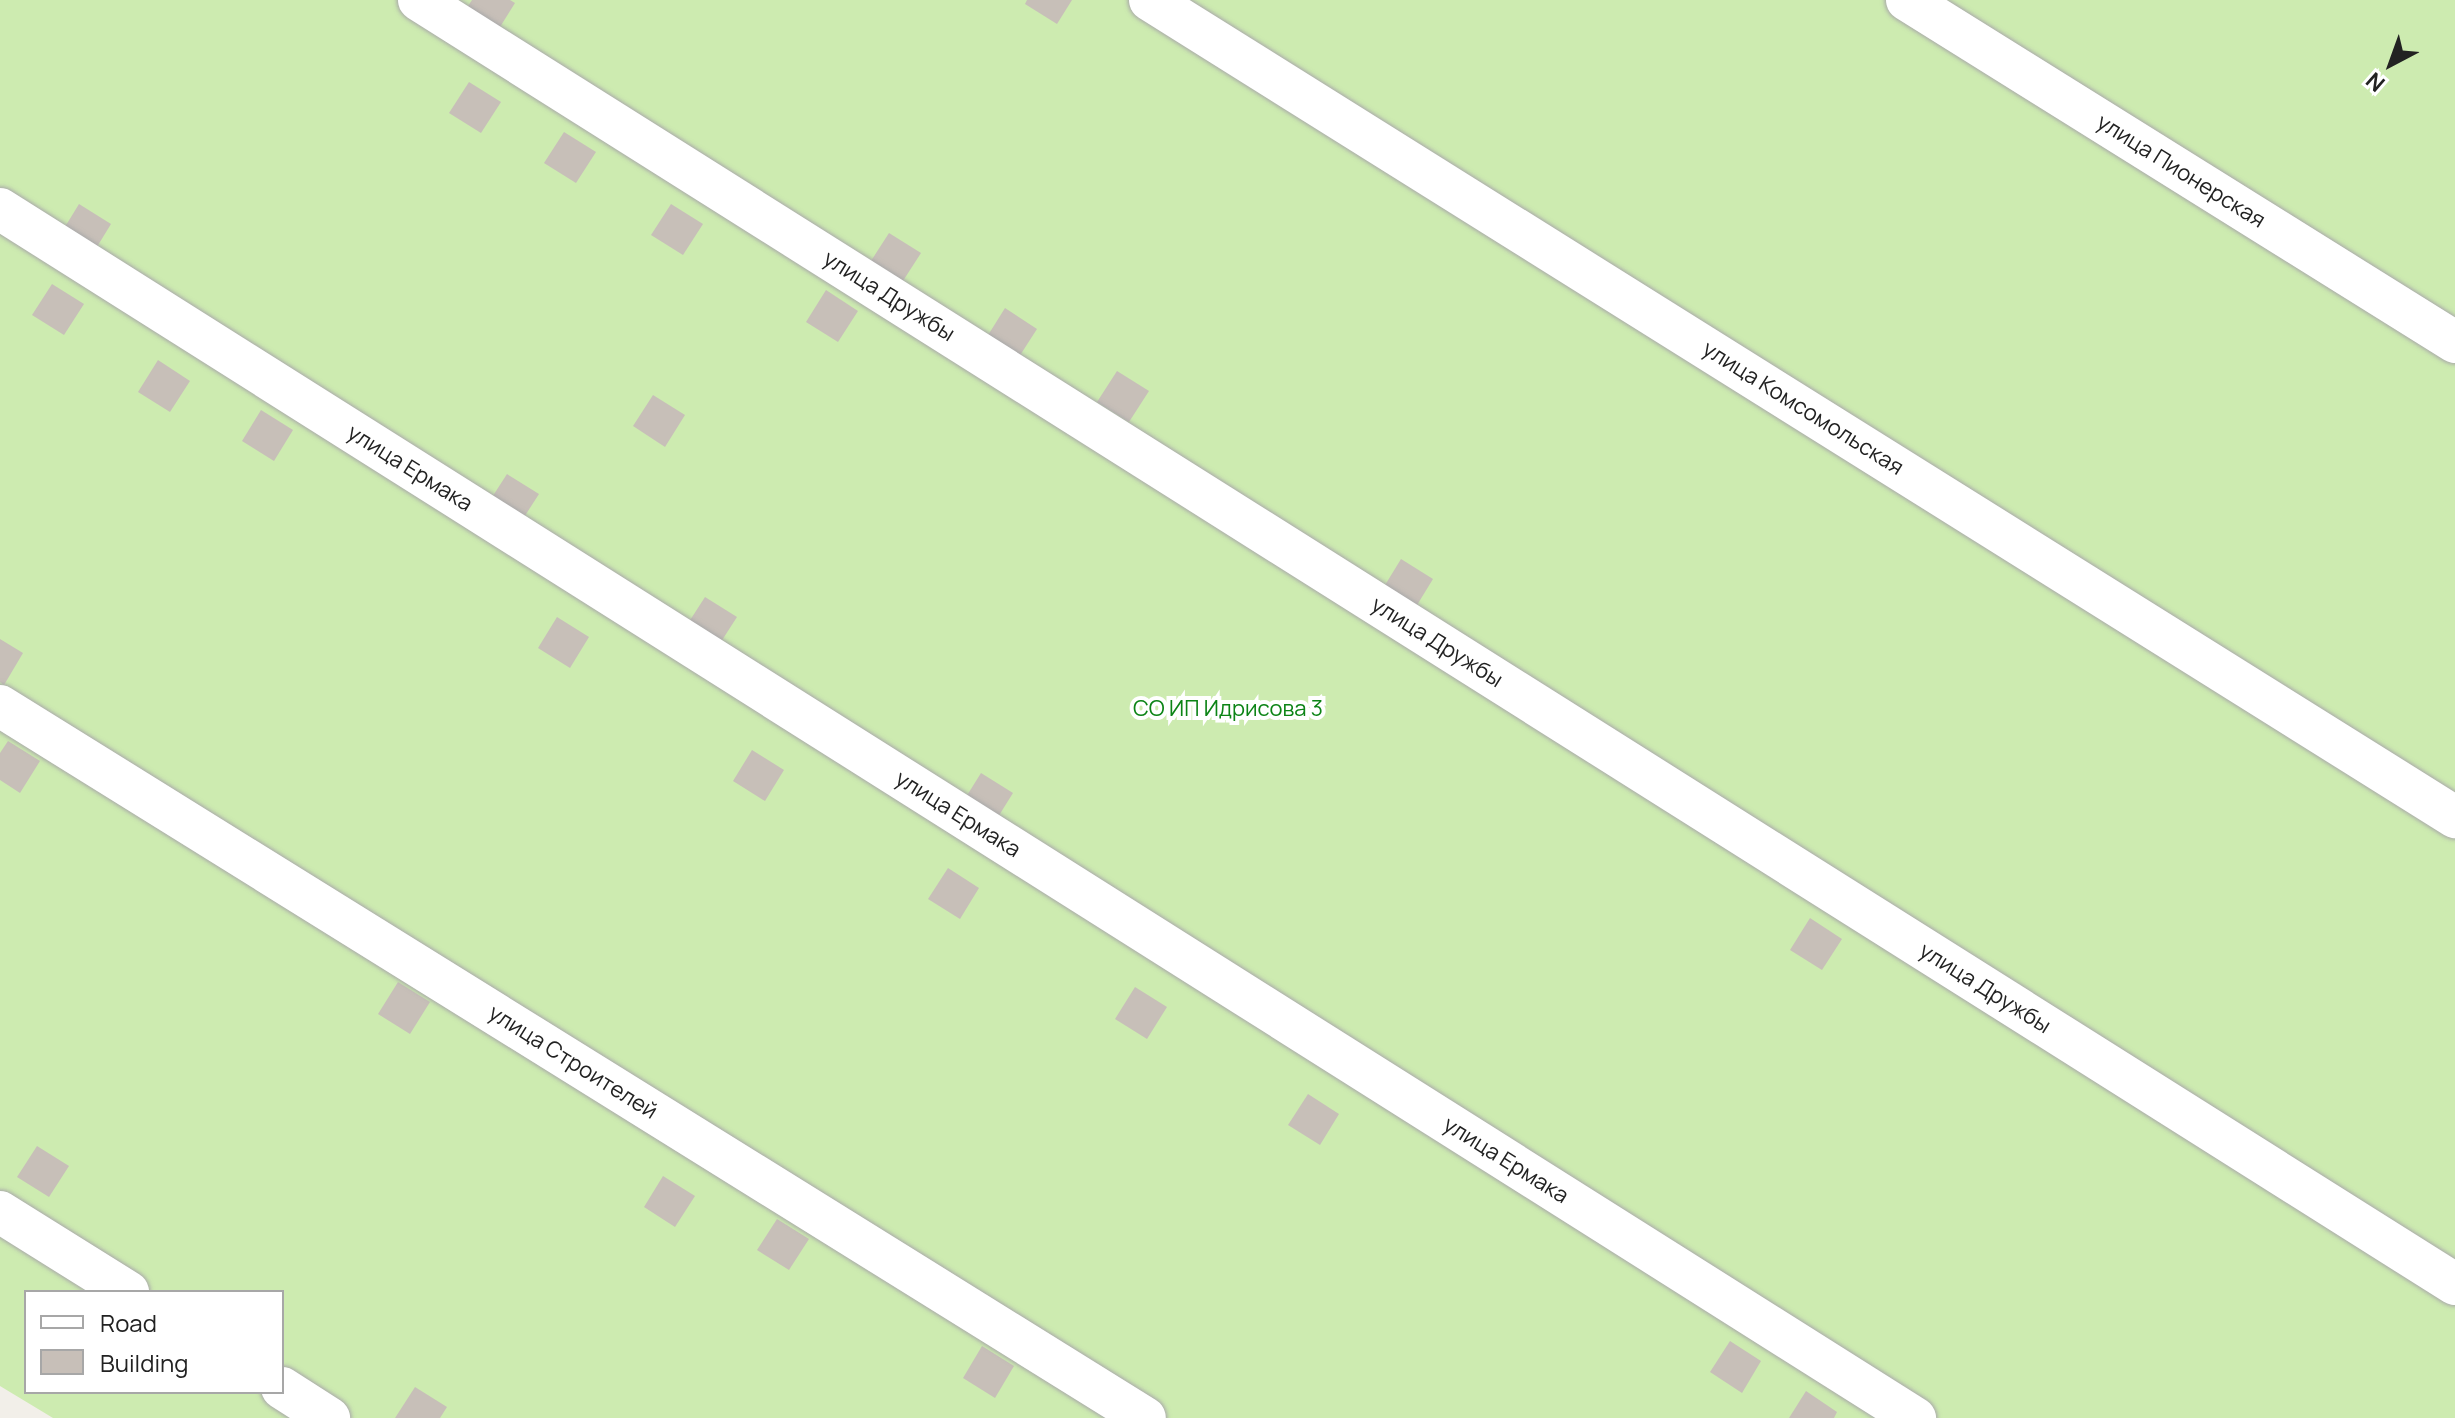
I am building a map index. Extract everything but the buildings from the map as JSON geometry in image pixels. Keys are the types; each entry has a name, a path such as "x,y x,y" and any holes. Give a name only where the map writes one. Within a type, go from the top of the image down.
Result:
{"street":[{"name":"улица Дружбы","path":"419,0 2455,1284"},
{"name":"улица Комсомольская","path":"1150,0 2455,817"},
{"name":"улица Пионерская","path":"1907,0 2455,342"},
{"name":"улица Ермака","path":"0,209 1915,1418"},
{"name":"улица Строителей","path":"0,706 1145,1418"},
{"path":"0,1212 125,1290"},
{"path":"284,1389 329,1418"}],"green space":[{"name":"СО ИП Идрисова 3","path":"0,0 2455,0 2455,1418 53,1418 0,1386"}]}
